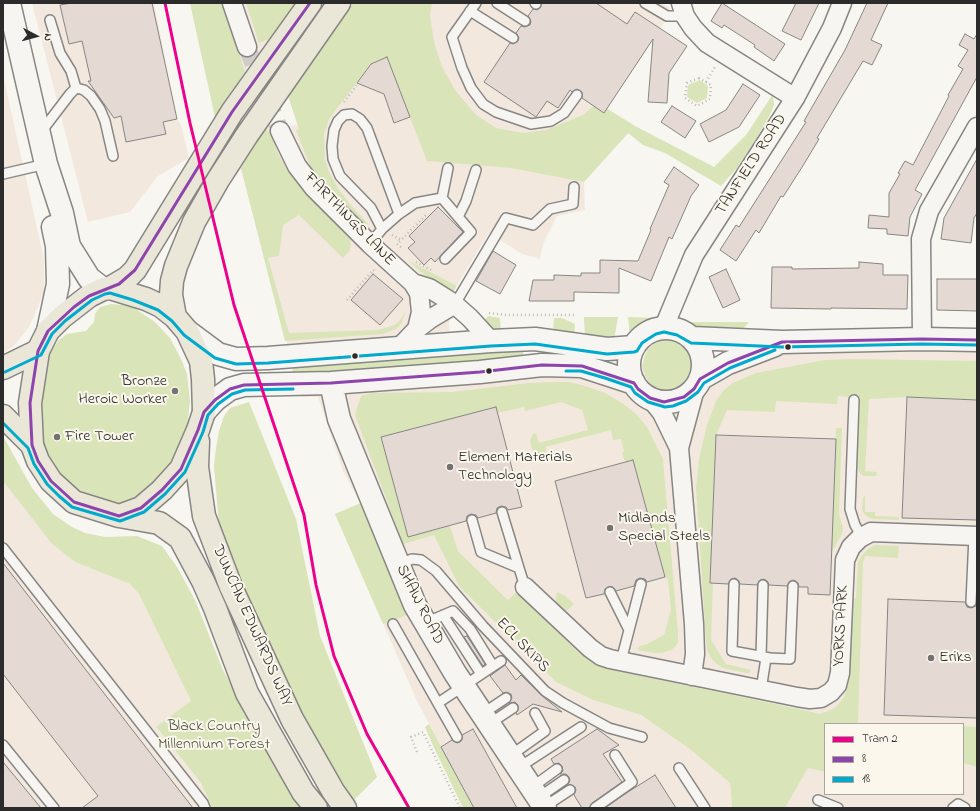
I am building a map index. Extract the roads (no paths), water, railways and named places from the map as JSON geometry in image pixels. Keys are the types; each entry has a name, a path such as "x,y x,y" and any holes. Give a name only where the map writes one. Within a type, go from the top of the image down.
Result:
{"main road":[{"path":"9,3 46,166 52,219 57,246 58,284 48,331 38,351 30,403 32,445"},
{"path":"48,331 88,296 127,278 135,270 232,112 310,3"},
{"name":"DUNCAN EDWARDS WAY","path":"339,3 247,135 196,217 176,266 172,282 171,295 181,324 201,361 201,421 197,467 204,516 231,587 292,719 333,791 345,808"},
{"path":"46,166 62,213 69,246 89,278 106,288 146,299 161,306 218,354 236,359 535,339 607,349 634,347"},
{"path":"664,327 679,330 692,338 697,344 703,359 703,367 694,389 684,397 664,402 650,398 638,389 634,383 629,367 630,357 638,340 644,334 664,327"},
{"path":"692,338 782,342 922,339 977,340"},
{"path":"698,382 728,363 782,342"},
{"path":"3,368 38,351"},
{"path":"119,516 141,508 162,490 181,469 201,421 216,400 230,389 244,385 331,383 480,372 542,365 582,366 634,383"},
{"name":"SHAW ROAD","path":"331,383 339,419 415,605 434,619 463,686 539,800"},
{"path":"3,416 32,445"},
{"name":"DUNCAN EDWARDS WAY","path":"32,445 38,462 51,481 74,502 119,516 159,522 180,538 203,581 247,693 303,792 316,808"}],"street":[{"path":"232,3 247,47"},
{"name":"TANFIELD ROAD","path":"664,327 694,255 795,98 832,28 842,3"},
{"path":"683,10 693,28 707,43 795,98"},
{"path":"922,339 921,239 929,211 977,127"},
{"name":"FARTHINGS LANE","path":"280,131 297,166 314,188 370,244 413,283"},
{"path":"413,283 429,288 455,304 491,341"},
{"path":"413,283 420,297 421,312 417,329"},
{"path":"399,348 417,329 430,319 455,304"},
{"path":"692,676 695,654 694,624 679,448 698,382"},
{"path":"650,398 662,413 679,448"},
{"path":"862,537 871,532 975,536"},
{"name":"YORKS PARK","path":"525,587 590,648 601,656 761,690 810,699 821,698 831,692 837,685 840,673 845,560 851,547 862,537"}],"lane":[{"path":"476,3 452,38 462,68 471,88 483,104 496,112 531,124 551,121 564,113 577,95"},
{"path":"497,3 525,21"},
{"path":"645,3 666,16 683,10"},
{"path":"470,11 513,38"},
{"path":"50,20 60,53 71,71 76,88"},
{"path":"39,134 76,88"},
{"path":"76,88 84,90 91,96 100,108 105,121 113,156"},
{"path":"382,229 371,208 340,176 333,159 332,146 334,130 344,115 352,114 360,119 367,128 399,214"},
{"path":"3,174 46,166"},
{"path":"442,198 448,168"},
{"path":"458,217 466,201 476,170"},
{"path":"455,304 506,218 533,225 550,209 573,204 574,186"},
{"path":"370,244 382,229 399,214 415,203 442,198"},
{"path":"442,198 471,232 446,259"},
{"path":"854,400 850,509 855,525 862,537"},
{"path":"502,512 525,587"},
{"path":"472,520 481,552 519,568"},
{"path":"971,602 975,536"},
{"path":"3,548 198,797 205,808"},
{"name":"ECL SKIPS","path":"398,565 412,560 421,560 436,571 482,626 545,691 563,703 609,728 642,737"},
{"path":"621,661 641,584"},
{"path":"734,584 732,651 764,657 790,659 792,586"},
{"path":"761,690 764,657 763,585"},
{"path":"610,592 629,630"},
{"path":"438,703 481,674 497,663 470,629 453,611 434,619 481,674"},
{"path":"393,624 457,737"},
{"path":"485,719 506,698"},
{"path":"485,719 513,708"},
{"path":"514,762 545,731 535,713"},
{"path":"514,762 581,727"},
{"path":"3,745 54,808"},
{"path":"595,808 632,782 615,754"},
{"path":"679,768 705,808"},
{"path":"539,800 557,770"},
{"path":"539,800 564,780"},
{"path":"539,800 570,790"},
{"path":"818,800 838,808"},
{"path":"953,808 958,804 965,808"}],"tunnel":[{"path":"247,47 280,131"}],"tram line":[{"name":"2","path":"165,3 190,123 234,305 304,515 316,585 334,656 367,734 409,808"}],"place":[{"name":"Bronze Heroic Worker","path":"175,391"},
{"name":"Fire Tower","path":"57,437"},
{"name":"Element Materials Technology","path":"450,467"},
{"name":"Midlands Special Steels","path":"610,528"},
{"name":"Eriks","path":"931,658"}],"park label":[{"name":"Black Country Millennium Forest","path":"214,736"}]}
